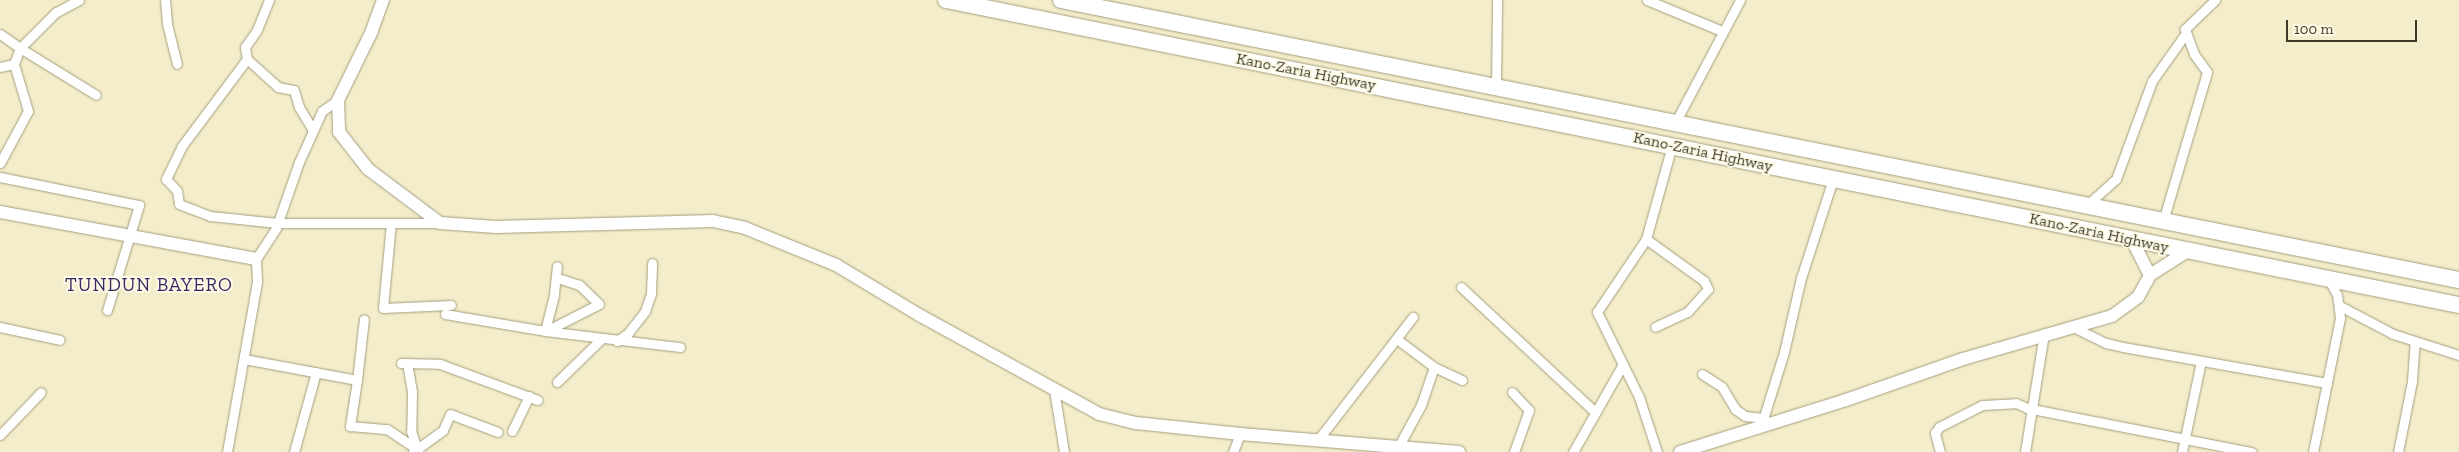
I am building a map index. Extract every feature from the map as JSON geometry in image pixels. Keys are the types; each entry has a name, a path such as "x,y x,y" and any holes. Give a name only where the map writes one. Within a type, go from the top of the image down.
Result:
{"highway":[{"name":"Kano-Zaria Highway","path":"946,0 2012,214 2133,242 2459,306"},
{"name":"Kano-Zaria Highway","path":"1061,0 2459,280"},
{"path":"2012,214 2017,192"}],"street":[{"path":"0,163 28,111 14,64 20,48 56,12 79,0"},
{"path":"165,0 167,24 177,64"},
{"path":"268,0 257,30 245,47 246,59 182,146 166,178 177,191 180,204 210,216 278,223 440,223 496,226 713,221 745,228 836,265 1099,414 1136,423 1240,434 1396,450 1459,452"},
{"path":"383,0 372,31 338,100 339,132 368,169 440,223"},
{"path":"1496,87 1497,0"},
{"path":"1647,0 1722,31"},
{"path":"1675,123 1740,0"},
{"path":"2163,221 2208,72 2194,54 2185,29 2216,0"},
{"path":"2087,206 2116,178 2152,81 2186,33"},
{"path":"0,34 96,96"},
{"path":"246,59 278,86 294,90 299,106 313,130"},
{"path":"0,67 14,64"},
{"path":"227,452 257,281 256,260 278,223 322,111 338,100"},
{"path":"1657,452 1639,397 1598,312 1646,239 1672,145"},
{"path":"0,177 139,205 132,237 107,310"},
{"path":"1762,422 1784,352 1801,278 1832,179"},
{"path":"0,212 256,260"},
{"path":"391,223 383,308 451,306"},
{"path":"1646,239 1704,281 1708,289 1687,312 1655,327"},
{"path":"2133,242 2150,275"},
{"path":"1680,452 1762,422 2044,334 2112,316 2138,297 2150,275 2186,252"},
{"path":"617,341 628,333 645,311 651,294 652,263"},
{"path":"545,331 554,294 556,266"},
{"path":"545,331 599,304 579,285 560,279"},
{"path":"2313,452 2340,318 2340,306 2329,280"},
{"path":"1461,287 1594,411"},
{"path":"2340,306 2393,334 2459,356"},
{"path":"445,314 601,339 680,347"},
{"path":"1318,441 1398,340 1413,317"},
{"path":"364,318 350,426 387,429 417,451"},
{"path":"0,327 60,340"},
{"path":"2073,327 2106,343 2327,383"},
{"path":"2025,452 2034,409 2044,334"},
{"path":"556,382 601,339"},
{"path":"1398,340 1434,367 1462,380"},
{"path":"2398,452 2412,381 2415,342"},
{"path":"244,359 357,380"},
{"path":"2182,452 2201,361"},
{"path":"417,451 411,431 412,392 404,363 440,364 534,398 512,432"},
{"path":"1573,452 1594,411 1623,364"},
{"path":"1396,450 1421,405 1434,367"},
{"path":"294,452 316,372"},
{"path":"1702,374 1722,387 1736,409 1745,416 1762,422"},
{"path":"1054,390 1064,452"},
{"path":"0,434 41,392"},
{"path":"1512,392 1529,410 1514,452"},
{"path":"1940,452 1936,433 1939,427 1971,410 1987,404 2016,403 2034,409 2252,452"},
{"path":"417,451 422,444 443,430 450,414 498,432"},
{"path":"1233,452 1240,434"}],"district":[{"name":"TUNDUN BAYERO","path":"149,285"}]}
